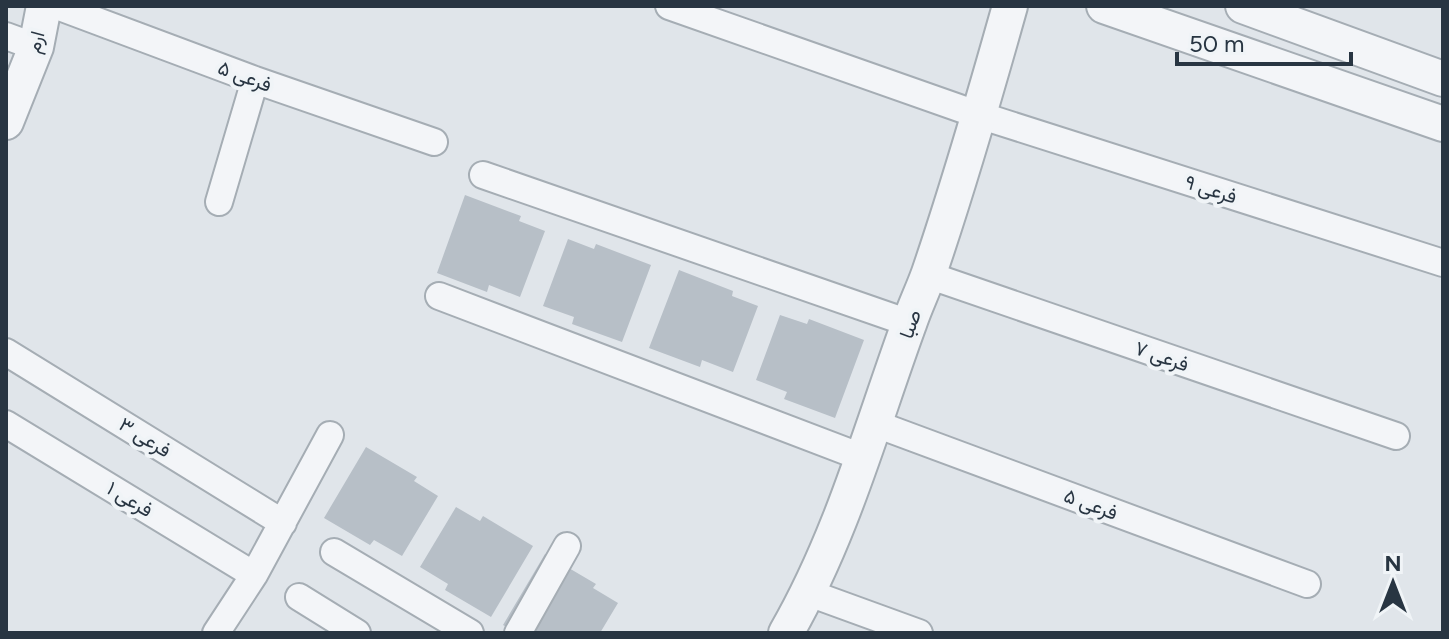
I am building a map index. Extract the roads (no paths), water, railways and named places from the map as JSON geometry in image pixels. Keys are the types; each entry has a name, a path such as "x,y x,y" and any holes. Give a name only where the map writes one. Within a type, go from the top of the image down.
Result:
{"street":[{"name":"ارم","path":"6,122 21,41 44,6"},
{"name":"فرعی ۵","path":"57,6 255,80 434,142"},
{"name":"فرعی ۹","path":"669,6 979,115 1443,263"},
{"name":"صبا","path":"786,633 809,593 864,458 928,275 1010,6"},
{"path":"1104,6 1443,124"},
{"path":"1243,6 1443,79"},
{"path":"219,202 255,80"},
{"path":"483,175 909,323"},
{"name":"فرعی ۷","path":"928,275 1396,436"},
{"path":"439,296 864,458"},
{"name":"فرعی ۳","path":"6,352 283,523"},
{"name":"فرعی ۱","path":"6,424 254,575"},
{"name":"فرعی ۵","path":"876,424 1307,584"},
{"path":"216,633 254,575 330,435"},
{"path":"518,633 567,546"},
{"path":"334,552 470,633"},
{"path":"809,593 919,633"},
{"path":"299,597 357,633"}]}
